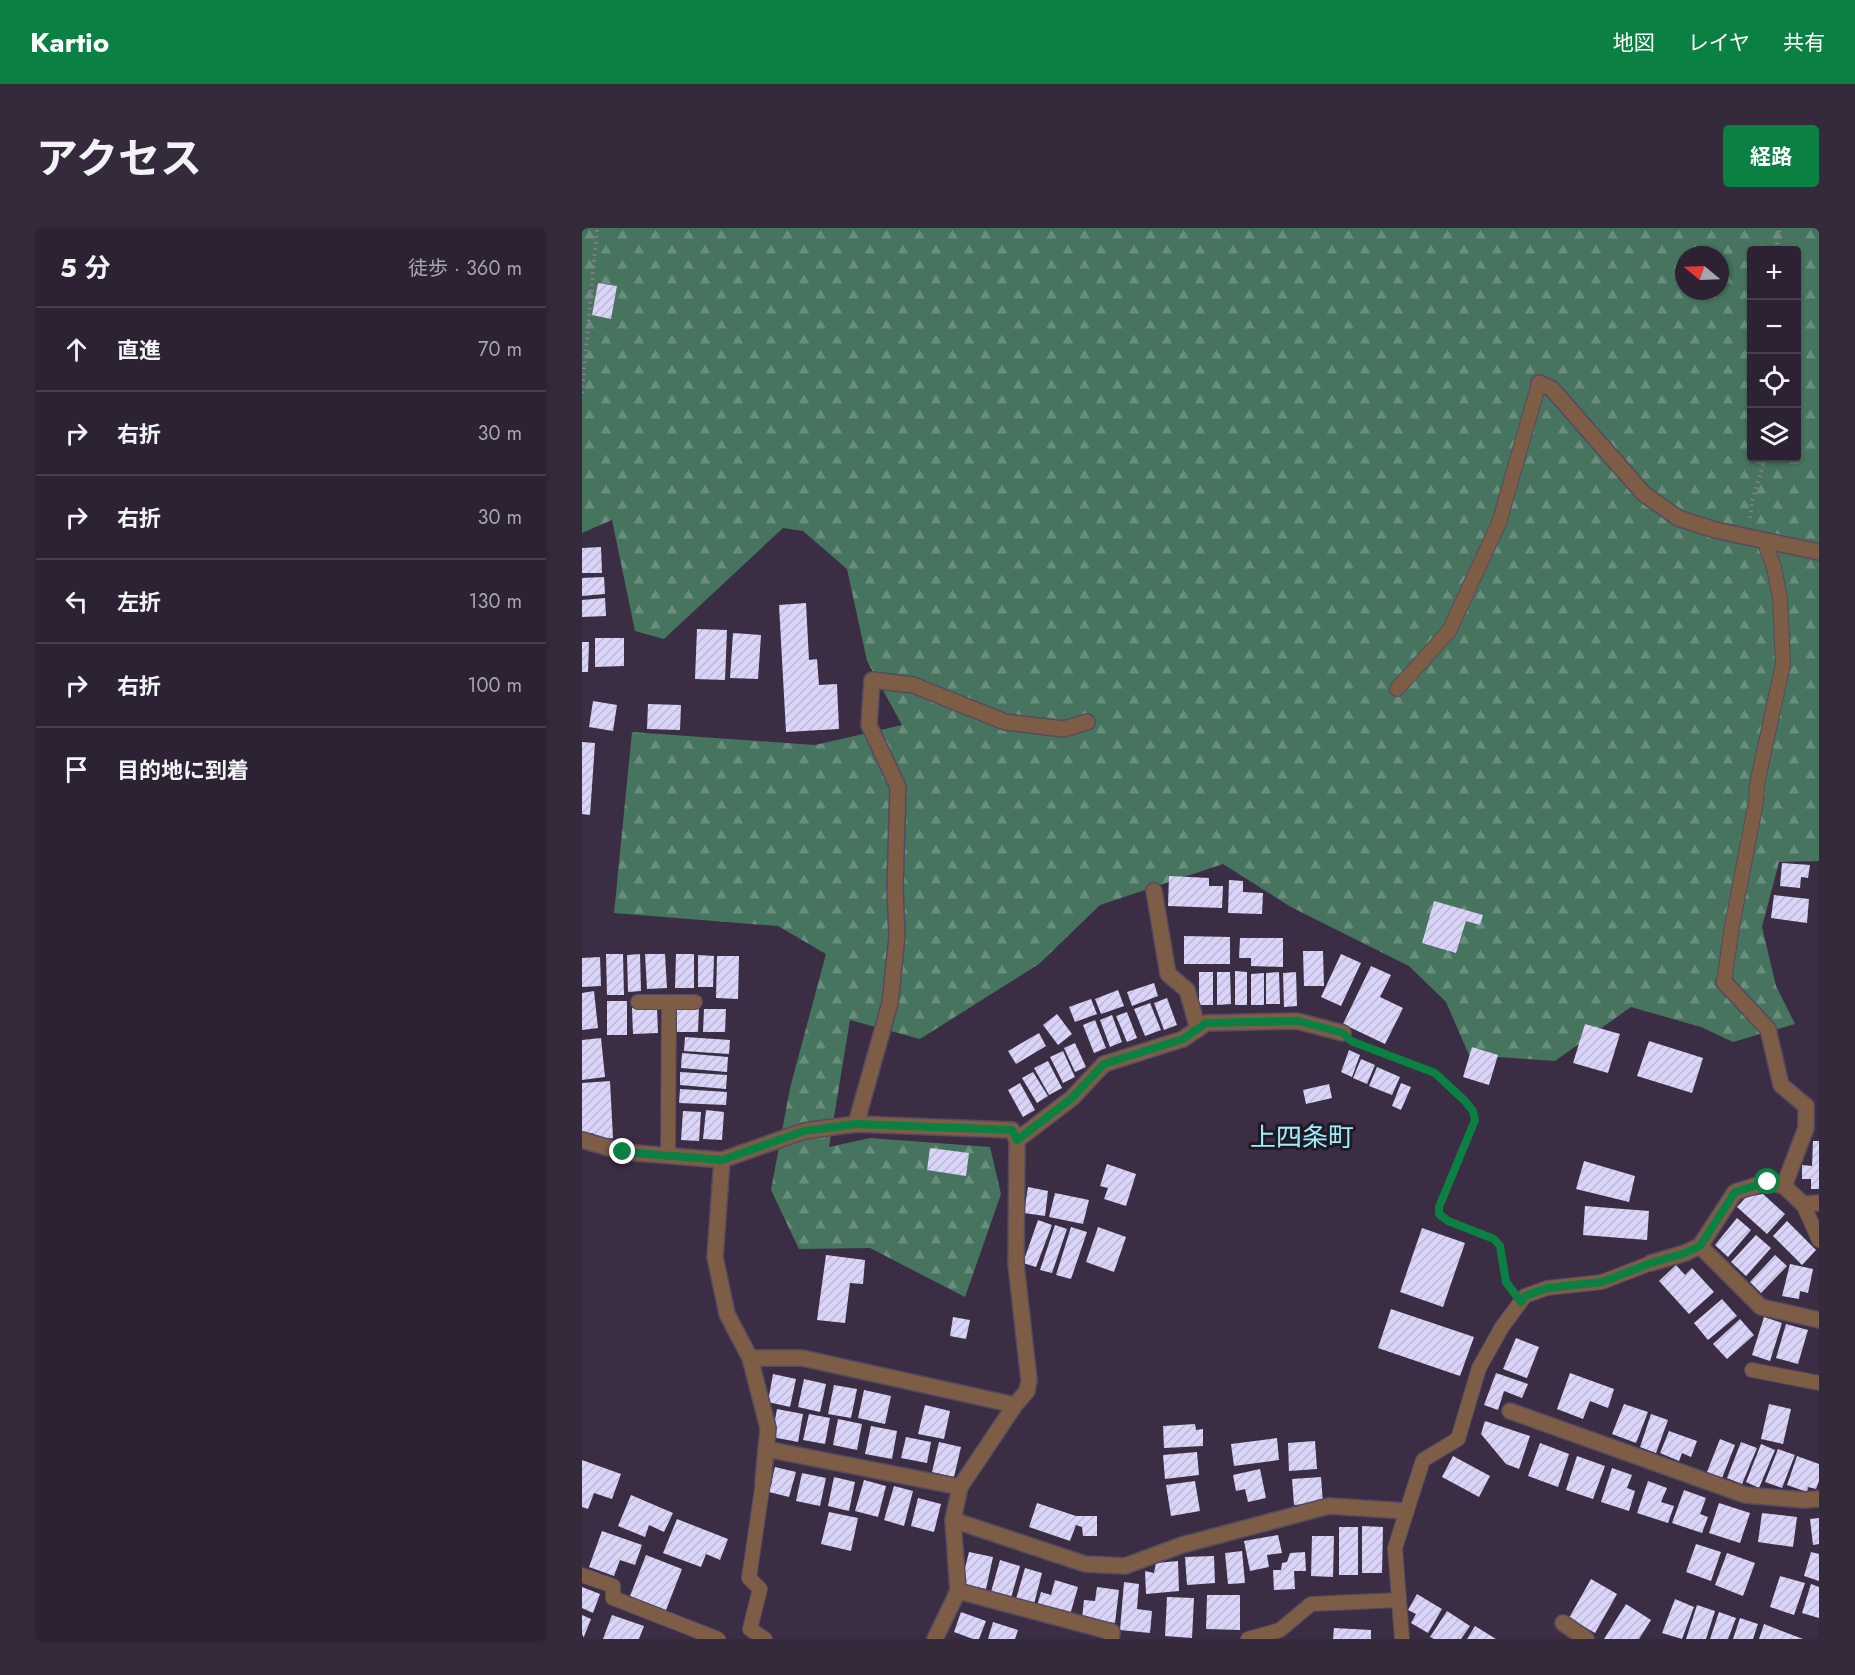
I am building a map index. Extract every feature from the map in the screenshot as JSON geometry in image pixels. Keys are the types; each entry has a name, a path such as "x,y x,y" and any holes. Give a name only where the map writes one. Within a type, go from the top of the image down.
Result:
{"street":[{"path":"1539,384 1552,390 1644,494 1678,518 1715,530 1819,552"},
{"path":"856,1124 890,1003 897,937 895,888 898,787 869,725 872,680 913,685 1005,722 1064,729 1087,722"},
{"path":"1154,891 1168,974 1187,990 1198,1029"},
{"path":"1724,982 1768,1029 1781,1085 1806,1106 1806,1128 1784,1186"},
{"path":"1017,1140 1072,1098 1104,1064 1183,1039 1206,1023 1298,1021 1343,1033"},
{"path":"582,1140 623,1152 722,1160 804,1131 856,1124 1012,1130 1017,1140 1016,1264 1029,1380 1027,1391 1015,1404 960,1487 953,1520 958,1591 934,1639"},
{"path":"722,1160 715,1257 727,1314 750,1358 768,1428 763,1482"},
{"path":"1651,1263 1700,1246 1735,1192 1768,1182 1784,1186 1803,1204 1819,1203"},
{"path":"1700,1246 1761,1306 1819,1320"},
{"path":"750,1358 802,1358 1015,1404"},
{"path":"1510,1412 1745,1495 1803,1500 1819,1499"},
{"path":"766,1449 960,1487"},
{"path":"953,1520 1085,1564 1125,1566 1182,1545 1329,1506 1406,1511"},
{"path":"958,1591 1112,1632 1111,1639"},
{"path":"1563,1623 1586,1639"}],"lane":[{"path":"1397,689 1449,631 1499,523 1539,384"},
{"path":"1724,982 1732,926 1756,802 1757,784 1783,664 1780,599 1774,567 1764,541"},
{"path":"638,1002 695,1002"},
{"path":"668,1156 669,1002"},
{"path":"1803,1204 1819,1240"},
{"path":"1415,1639 1402,1635 1395,1548 1423,1460 1458,1439 1479,1368 1502,1327 1525,1296 1547,1288 1602,1282 1651,1263"},
{"path":"1752,1370 1819,1383"},
{"path":"763,1482 749,1578 760,1589 746,1634 765,1639"},
{"path":"582,1575 613,1586 614,1598 718,1639"},
{"path":"1248,1639 1280,1630 1311,1604 1399,1600"}],"path":[{"path":"582,393 597,228"},
{"path":"1777,246 1780,228"},
{"path":"1764,462 1752,501 1749,524 1764,541"},
{"path":"1343,1033 1351,1041 1435,1073 1473,1111 1475,1120 1439,1207 1439,1214 1448,1221 1494,1239 1500,1246 1506,1282 1521,1302"}],"green space":[{"path":"582,228 1819,228 1819,861 1779,862 1762,927 1776,986 1795,1024 1733,1042 1701,1027 1631,1007 1555,1061 1469,1055 1446,1002 1409,966 1291,907 1223,864 1100,905 1039,964 920,1039 850,1020 829,1147 870,1138 990,1147 1001,1194 965,1297 870,1248 799,1249 771,1190 790,1088 826,954 778,926 614,913 632,732 815,745 902,725 867,661 847,569 803,531 783,528 664,639 635,631 612,520 582,533"}],"building":[{"path":"598,283 617,286 611,319 592,315"},
{"path":"601,547 602,573 582,573 582,548"},
{"path":"604,577 605,594 582,596 582,578"},
{"path":"605,598 606,616 582,617 582,600"},
{"path":"806,603 809,660 817,659 819,685 837,684 839,729 786,732 779,605"},
{"path":"697,629 727,630 725,680 695,679"},
{"path":"733,633 761,635 758,679 730,678"},
{"path":"595,638 624,638 624,666 595,667"},
{"path":"582,642 589,642 588,672 582,672"},
{"path":"593,701 617,705 613,731 589,727"},
{"path":"648,704 681,705 680,730 647,729"},
{"path":"582,742 595,743 590,815 582,814"},
{"path":"1782,863 1810,865 1808,878 1801,877 1800,888 1780,886"},
{"path":"1169,876 1209,878 1209,886 1223,886 1222,908 1168,906"},
{"path":"1229,880 1243,881 1243,892 1263,893 1262,914 1228,913"},
{"path":"1774,895 1809,899 1807,923 1771,918"},
{"path":"1434,901 1483,915 1480,925 1466,921 1456,953 1422,943"},
{"path":"1184,936 1230,937 1230,964 1184,964"},
{"path":"1240,938 1283,938 1283,967 1251,966 1251,958 1239,958"},
{"path":"1303,951 1323,951 1324,986 1304,986"},
{"path":"606,954 623,954 624,995 607,995"},
{"path":"640,954 641,991 628,992 627,955"},
{"path":"645,954 665,954 667,988 647,989"},
{"path":"676,954 694,954 694,988 675,988"},
{"path":"1341,954 1361,963 1341,1006 1321,997"},
{"path":"698,955 714,956 713,987 698,987"},
{"path":"717,956 739,956 738,999 716,998"},
{"path":"600,957 601,986 582,987 582,958"},
{"path":"1371,966 1391,975 1380,997 1403,1008 1385,1044 1343,1024"},
{"path":"1235,971 1247,972 1247,1005 1235,1005"},
{"path":"1199,972 1213,972 1213,1005 1199,1005"},
{"path":"1217,972 1230,972 1231,1004 1217,1005"},
{"path":"1279,972 1280,1004 1266,1004 1266,973"},
{"path":"1296,972 1297,1006 1284,1007 1283,973"},
{"path":"1264,973 1264,1005 1251,1005 1251,974"},
{"path":"1154,983 1158,996 1132,1006 1127,992"},
{"path":"1118,990 1124,1006 1101,1014 1095,999"},
{"path":"594,991 598,1028 582,1030 582,993"},
{"path":"1167,998 1177,1025 1164,1030 1154,1003"},
{"path":"1091,999 1097,1014 1075,1022 1069,1007"},
{"path":"607,1001 627,1001 627,1035 607,1035"},
{"path":"1150,1003 1161,1030 1145,1036 1134,1009"},
{"path":"677,1007 699,1007 698,1032 677,1032"},
{"path":"632,1008 657,1008 658,1033 633,1034"},
{"path":"704,1009 726,1009 725,1032 703,1032"},
{"path":"1127,1012 1137,1038 1127,1042 1116,1016"},
{"path":"1057,1014 1072,1034 1058,1045 1043,1025"},
{"path":"1112,1015 1122,1042 1110,1047 1100,1020"},
{"path":"1095,1020 1106,1048 1094,1053 1083,1025"},
{"path":"1585,1024 1620,1034 1608,1073 1573,1063"},
{"path":"1039,1033 1046,1046 1016,1064 1008,1051"},
{"path":"685,1037 730,1040 729,1054 684,1051"},
{"path":"601,1038 605,1077 582,1080 582,1040"},
{"path":"1649,1041 1703,1058 1692,1093 1637,1076"},
{"path":"1075,1043 1086,1067 1075,1072 1064,1048"},
{"path":"1472,1047 1498,1055 1489,1085 1463,1077"},
{"path":"1349,1050 1360,1055 1352,1077 1341,1072"},
{"path":"1063,1051 1075,1077 1063,1083 1050,1057"},
{"path":"682,1053 728,1057 727,1072 681,1068"},
{"path":"1361,1059 1375,1065 1367,1084 1353,1078"},
{"path":"1048,1061 1062,1088 1049,1095 1034,1068"},
{"path":"1377,1067 1400,1077 1392,1095 1369,1086"},
{"path":"680,1072 727,1075 726,1089 680,1085"},
{"path":"1033,1072 1048,1096 1037,1103 1022,1078"},
{"path":"610,1081 613,1138 593,1140 593,1133 582,1133 582,1083"},
{"path":"1020,1083 1035,1110 1023,1117 1008,1090"},
{"path":"1401,1083 1411,1087 1401,1110 1392,1106"},
{"path":"1329,1084 1332,1098 1306,1104 1303,1090"},
{"path":"680,1089 727,1092 726,1105 679,1103"},
{"path":"706,1110 724,1112 722,1140 703,1139"},
{"path":"683,1111 701,1112 699,1141 681,1140"},
{"path":"1813,1141 1819,1141 1819,1189 1811,1189 1811,1179 1802,1179 1802,1165 1812,1166"},
{"path":"930,1148 969,1153 966,1176 927,1170"},
{"path":"1584,1161 1635,1176 1629,1202 1576,1189"},
{"path":"1107,1164 1136,1174 1126,1206 1104,1199 1108,1188 1100,1186"},
{"path":"1028,1187 1048,1191 1045,1216 1024,1213"},
{"path":"1055,1193 1089,1200 1083,1224 1049,1217"},
{"path":"1763,1194 1785,1214 1767,1234 1737,1207 1746,1197"},
{"path":"1585,1206 1649,1211 1647,1240 1583,1235"},
{"path":"1737,1218 1751,1230 1728,1257 1715,1245"},
{"path":"1038,1220 1052,1225 1036,1267 1023,1263"},
{"path":"1787,1221 1816,1250 1802,1265 1773,1236"},
{"path":"1055,1225 1067,1229 1052,1273 1040,1270"},
{"path":"1071,1227 1087,1232 1071,1279 1056,1275"},
{"path":"1098,1227 1126,1237 1114,1272 1086,1262"},
{"path":"1422,1228 1465,1243 1443,1307 1400,1292"},
{"path":"1756,1235 1771,1248 1746,1276 1731,1262"},
{"path":"826,1255 865,1260 863,1284 850,1283 845,1323 817,1320"},
{"path":"1775,1255 1787,1266 1761,1293 1750,1282"},
{"path":"1790,1264 1813,1269 1808,1293 1800,1291 1799,1299 1782,1296"},
{"path":"1676,1265 1685,1275 1692,1268 1714,1292 1689,1314 1659,1281"},
{"path":"1722,1299 1737,1316 1708,1340 1694,1323"},
{"path":"1391,1309 1474,1337 1460,1376 1378,1348"},
{"path":"953,1317 970,1320 966,1339 950,1336"},
{"path":"1764,1317 1782,1323 1770,1361 1752,1355"},
{"path":"1740,1319 1754,1335 1727,1359 1713,1344"},
{"path":"1786,1324 1808,1330 1798,1364 1776,1358"},
{"path":"1516,1338 1539,1347 1527,1378 1503,1369"},
{"path":"1496,1373 1528,1384 1522,1398 1504,1391 1498,1410 1484,1405"},
{"path":"1570,1373 1614,1389 1608,1408 1590,1401 1583,1419 1557,1409"},
{"path":"773,1374 796,1379 790,1407 768,1402"},
{"path":"804,1379 826,1384 820,1412 798,1407"},
{"path":"834,1385 857,1389 851,1418 828,1414"},
{"path":"864,1390 891,1396 885,1424 858,1418"},
{"path":"1624,1404 1648,1412 1636,1443 1612,1434"},
{"path":"1769,1404 1791,1409 1783,1444 1761,1439"},
{"path":"925,1405 950,1411 944,1439 918,1434"},
{"path":"777,1409 803,1414 798,1442 772,1437"},
{"path":"809,1414 830,1418 825,1444 803,1440"},
{"path":"1651,1414 1668,1420 1656,1453 1640,1447"},
{"path":"838,1419 862,1424 857,1450 833,1445"},
{"path":"1485,1421 1530,1436 1519,1469 1506,1464 1481,1434"},
{"path":"1195,1424 1196,1430 1203,1429 1203,1446 1164,1448 1163,1426"},
{"path":"871,1426 897,1431 892,1459 865,1454"},
{"path":"1669,1431 1697,1441 1691,1457 1682,1453 1679,1461 1660,1453"},
{"path":"906,1437 931,1442 927,1463 901,1458"},
{"path":"1277,1438 1279,1460 1234,1466 1231,1444"},
{"path":"1720,1439 1735,1445 1722,1478 1707,1472"},
{"path":"1315,1441 1317,1469 1289,1471 1288,1443"},
{"path":"939,1442 961,1447 954,1477 932,1472"},
{"path":"1741,1442 1757,1448 1742,1484 1727,1478"},
{"path":"1540,1443 1569,1454 1558,1487 1528,1476"},
{"path":"1761,1444 1775,1450 1759,1488 1746,1482"},
{"path":"1778,1449 1795,1455 1782,1488 1765,1482"},
{"path":"1197,1452 1199,1475 1165,1479 1163,1455"},
{"path":"1453,1456 1490,1476 1479,1497 1442,1477"},
{"path":"1577,1456 1605,1466 1593,1499 1566,1490"},
{"path":"1797,1456 1819,1464 1819,1481 1816,1489 1808,1487 1807,1492 1787,1485"},
{"path":"582,1460 621,1474 612,1499 594,1493 588,1509 582,1507"},
{"path":"775,1467 796,1472 789,1497 769,1492"},
{"path":"1612,1468 1632,1475 1627,1488 1635,1491 1629,1511 1601,1502"},
{"path":"1260,1469 1266,1498 1248,1502 1245,1489 1236,1491 1233,1475"},
{"path":"802,1473 826,1478 820,1506 796,1501"},
{"path":"834,1477 855,1482 849,1511 828,1506"},
{"path":"1321,1477 1323,1503 1294,1505 1292,1479"},
{"path":"864,1480 886,1486 878,1517 855,1511"},
{"path":"1195,1481 1200,1511 1171,1516 1166,1485"},
{"path":"1648,1481 1667,1488 1661,1502 1674,1506 1668,1523 1637,1513"},
{"path":"894,1486 913,1491 904,1526 884,1520"},
{"path":"1684,1490 1706,1498 1700,1514 1708,1517 1702,1533 1672,1523"},
{"path":"631,1495 673,1513 664,1532 649,1525 645,1537 618,1526"},
{"path":"918,1498 941,1504 934,1532 911,1526"},
{"path":"1037,1503 1076,1516 1097,1516 1097,1536 1083,1536 1082,1527 1076,1525 1070,1541 1029,1527"},
{"path":"1719,1503 1750,1513 1740,1543 1709,1533"},
{"path":"829,1512 858,1518 851,1551 821,1544"},
{"path":"1762,1513 1797,1517 1793,1547 1758,1542"},
{"path":"1819,1518 1819,1544 1813,1545 1810,1519"},
{"path":"677,1519 728,1539 720,1560 706,1554 701,1567 663,1553"},
{"path":"1362,1526 1383,1527 1382,1573 1362,1573"},
{"path":"1339,1527 1358,1527 1358,1575 1339,1575"},
{"path":"602,1531 642,1545 635,1565 620,1560 614,1576 589,1567"},
{"path":"1278,1535 1282,1553 1267,1555 1269,1567 1250,1571 1244,1541"},
{"path":"1312,1536 1334,1536 1333,1577 1311,1576"},
{"path":"1696,1544 1721,1552 1711,1581 1686,1572"},
{"path":"1242,1551 1245,1583 1228,1584 1225,1553"},
{"path":"969,1552 993,1557 986,1589 961,1584"},
{"path":"1305,1552 1306,1571 1294,1571 1295,1589 1274,1590 1273,1570 1281,1570 1282,1563 1287,1562 1290,1553"},
{"path":"1811,1552 1819,1554 1819,1581 1804,1576"},
{"path":"1727,1553 1755,1563 1743,1596 1715,1585"},
{"path":"646,1555 682,1569 666,1610 630,1596"},
{"path":"1214,1556 1215,1583 1187,1585 1185,1557"},
{"path":"1000,1560 1020,1566 1011,1598 991,1592"},
{"path":"1178,1561 1179,1591 1146,1594 1145,1571 1154,1573 1156,1563"},
{"path":"1025,1568 1042,1573 1034,1604 1016,1599"},
{"path":"1780,1576 1805,1583 1794,1615 1770,1607"},
{"path":"1591,1579 1617,1594 1595,1633 1569,1618"},
{"path":"1055,1580 1078,1587 1070,1615 1037,1606 1041,1592 1051,1595"},
{"path":"1124,1582 1139,1584 1137,1609 1152,1611 1150,1633 1120,1630"},
{"path":"1811,1584 1819,1587 1819,1618 1802,1613"},
{"path":"582,1587 600,1594 593,1613 582,1608"},
{"path":"1097,1587 1119,1590 1115,1623 1082,1619 1084,1600 1095,1601"},
{"path":"1417,1594 1442,1609 1428,1633 1411,1623 1416,1614 1408,1610"},
{"path":"1207,1595 1240,1595 1240,1630 1206,1629"},
{"path":"1167,1597 1194,1598 1192,1638 1165,1636"},
{"path":"1675,1599 1694,1607 1682,1639 1662,1633"},
{"path":"1626,1604 1651,1620 1639,1639 1604,1639"},
{"path":"1697,1605 1715,1611 1706,1639 1686,1639"},
{"path":"1447,1611 1470,1626 1461,1639 1430,1637"},
{"path":"961,1612 986,1621 979,1639 954,1632"},
{"path":"1719,1612 1736,1618 1728,1639 1710,1639"},
{"path":"582,1615 591,1619 583,1639 582,1639"},
{"path":"612,1615 644,1626 639,1639 603,1639"},
{"path":"1740,1618 1758,1624 1753,1639 1733,1639"},
{"path":"993,1622 1018,1630 1015,1639 988,1639"},
{"path":"1764,1624 1803,1639 1759,1639"},
{"path":"1475,1626 1496,1639 1467,1639"},
{"path":"1334,1628 1371,1630 1371,1639 1333,1639"}],"district":[{"name":"上四条町","path":"1302,1137"}],"route":[{"path":"623,1152 722,1160 804,1131 856,1124 1012,1130 1017,1140 1072,1098 1104,1064 1183,1039 1206,1023 1298,1021 1343,1033 1351,1041 1435,1073 1473,1111 1475,1120 1439,1207 1439,1214 1448,1221 1494,1239 1500,1246 1506,1282 1521,1302 1525,1296 1547,1288 1602,1282 1700,1246 1735,1192 1768,1182"}]}
